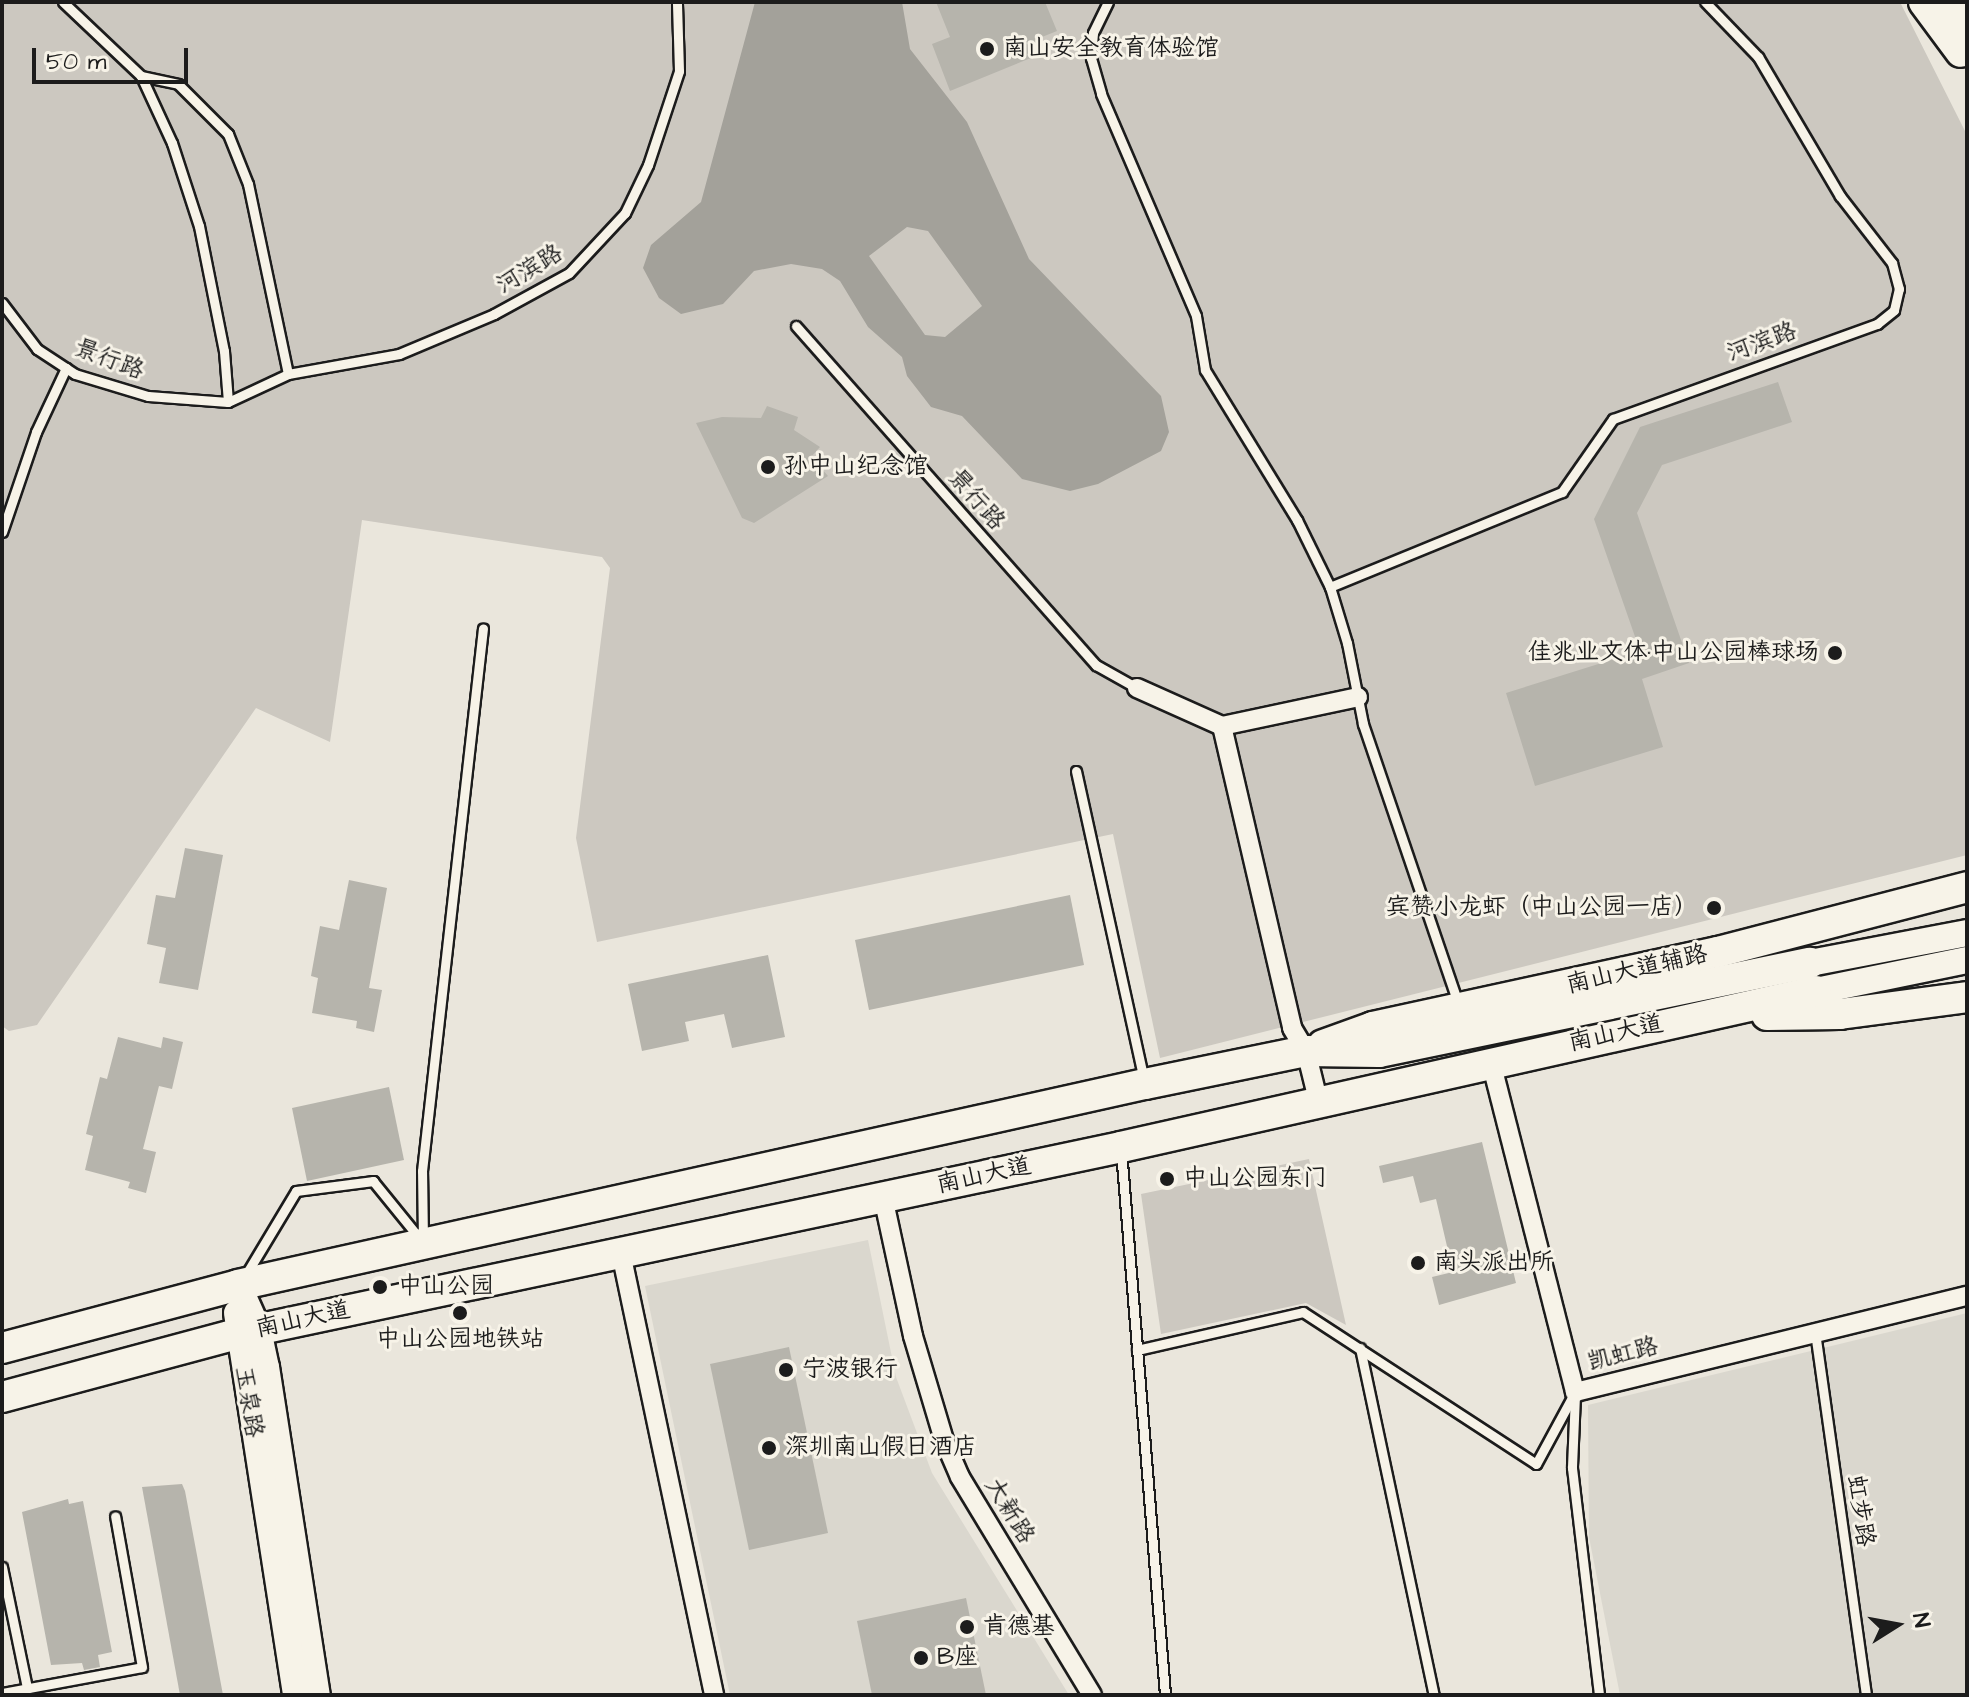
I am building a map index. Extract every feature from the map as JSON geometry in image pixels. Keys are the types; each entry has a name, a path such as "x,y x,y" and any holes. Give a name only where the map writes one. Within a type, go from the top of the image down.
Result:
{"highway":[{"path":"1948,2 1967,45"}],"main road":[{"path":"1924,2 1967,60"},
{"name":"南山大道辅路","path":"1306,1051 1373,1027 1718,952 1967,887"},
{"name":"南山大道","path":"2,1348 238,1285 1306,1051 1379,1052 1694,1002 1813,977"},
{"path":"1694,1002 1840,1014 1967,997"},
{"name":"南山大道","path":"2,1397 248,1332 1121,1147 1491,1062 1694,1002"}],"street":[{"path":"1137,688 1222,726 1358,697"},
{"path":"1222,726 1292,1028 1306,1051 1318,1100"},
{"name":"南山大道","path":"1813,977 1967,933"},
{"name":"南山大道","path":"1813,977 1967,960"},
{"name":"凯虹路","path":"1491,1062 1575,1392 1967,1296"},
{"name":"大新路","path":"883,1197 913,1336 944,1440 960,1477 1092,1695"},
{"path":"621,1253 714,1695"},
{"name":"玉泉路","path":"238,1285 317,1695"},
{"name":"玉泉路","path":"248,1332 296,1695"}],"lane":[{"path":"63,2 141,76 172,143 199,226 224,351 228,402"},
{"name":"河滨路","path":"228,402 288,374 399,354 533,295 594,251 625,213 665,117 679,71 677,2"},
{"path":"1108,2 1093,33 1091,58 1101,94 1196,316 1205,370 1297,520 1330,587 1358,697 1406,860 1459,1008"},
{"name":"河滨路","path":"1330,587 1562,492 1613,419 1877,324 1894,310 1899,289 1892,263 1840,196 1758,57 1705,2"},
{"path":"141,76 178,84 228,134 248,184 288,374"},
{"name":"景行路","path":"2,303 37,349 66,368 148,396 228,402"},
{"name":"景行路","path":"796,326 1096,665 1137,688"},
{"path":"2,532 36,432 66,368"},
{"path":"423,1244 422,1171 483,628"},
{"path":"1076,771 1145,1084"},
{"path":"1121,1147 1165,1695"},
{"path":"238,1285 296,1191 373,1181 423,1244"},
{"path":"1137,1350 1303,1312 1536,1464 1575,1392"},
{"name":"虹步路","path":"1815,1332 1866,1695"},
{"path":"1360,1348 1434,1695"},
{"path":"1575,1392 1572,1468 1599,1695"},
{"path":"2,1693 142,1667 115,1516"},
{"path":"2,1567 27,1688"}],"shaded area":[{"path":"2,2 1900,2 1967,135 1967,855 1160,1058 1113,834 597,942 576,838 610,568 602,557 362,520 330,742 256,708 37,1025 9,1031 2,1026"},
{"path":"755,2 902,2 910,49 967,122 1029,259 1161,396 1169,432 1161,451 1098,484 1070,491 1022,479 962,416 931,407 907,376 902,357 868,327 840,281 822,269 791,264 754,271 723,304 681,314 659,298 643,268 651,245 701,202","holes":["907,227 928,231 982,306 945,337 925,335 869,256"]},
{"path":"1309,1159 1346,1325 1306,1303 1161,1334 1141,1194"},
{"path":"868,1240 896,1377 932,1473 1069,1695 730,1695 645,1286"},
{"path":"1967,1313 1967,1695 1620,1695 1589,1537 1588,1405"}],"building":[{"name":"南山安全教育体验馆","path":"936,2 1045,2 1057,31 1037,39 1043,53 950,91 932,44 950,37"},
{"path":"1778,382 1792,422 1662,465 1637,513 1689,663 1642,679 1663,747 1535,786 1506,693 1640,651 1594,519 1640,427"},
{"name":"孙中山纪念馆","path":"767,406 798,417 794,430 820,447 811,457 828,476 754,523 742,518 696,423 722,417 761,418"},
{"path":"185,848 223,855 198,990 159,983 166,948 147,944 156,895 175,898"},
{"path":"349,880 387,888 369,988 382,990 374,1032 356,1028 357,1021 312,1013 318,978 311,976 320,926 339,930"},
{"path":"1070,895 1084,965 869,1010 855,940"},
{"path":"768,955 785,1037 732,1048 724,1014 685,1022 689,1041 642,1051 628,984"},
{"path":"118,1037 161,1048 163,1037 183,1042 172,1089 159,1086 143,1149 156,1152 146,1193 128,1188 130,1182 85,1170 93,1136 86,1134 100,1077 107,1079"},
{"path":"389,1087 404,1160 307,1181 292,1108"},
{"path":"1482,1142 1516,1283 1439,1305 1432,1277 1453,1272 1436,1199 1420,1203 1413,1176 1383,1183 1379,1166"},
{"name":"深圳南山假日酒店","path":"789,1347 828,1533 749,1550 710,1364"},
{"path":"182,1484 223,1695 180,1695 142,1487"},
{"path":"68,1499 69,1504 83,1501 112,1652 98,1655 100,1667 84,1670 82,1663 51,1665 22,1512"},
{"name":"B座","path":"966,1598 986,1695 872,1695 857,1621"}],"place":[{"name":"南山安全教育体验馆","path":"987,49"},
{"name":"孙中山纪念馆","path":"768,467"},
{"name":"佳兆业文体·中山公园棒球场","path":"1835,653"},
{"name":"宾赞小龙虾（中山公园一店）","path":"1714,908"},
{"name":"中山公园东门","path":"1167,1179"},
{"name":"南头派出所","path":"1418,1263"},
{"name":"中山公园","path":"380,1287"},
{"name":"中山公园地铁站","path":"460,1313"},
{"name":"宁波银行","path":"786,1370"},
{"name":"深圳南山假日酒店","path":"769,1448"},
{"name":"肯德基","path":"967,1627"},
{"name":"B座","path":"921,1658"}]}
